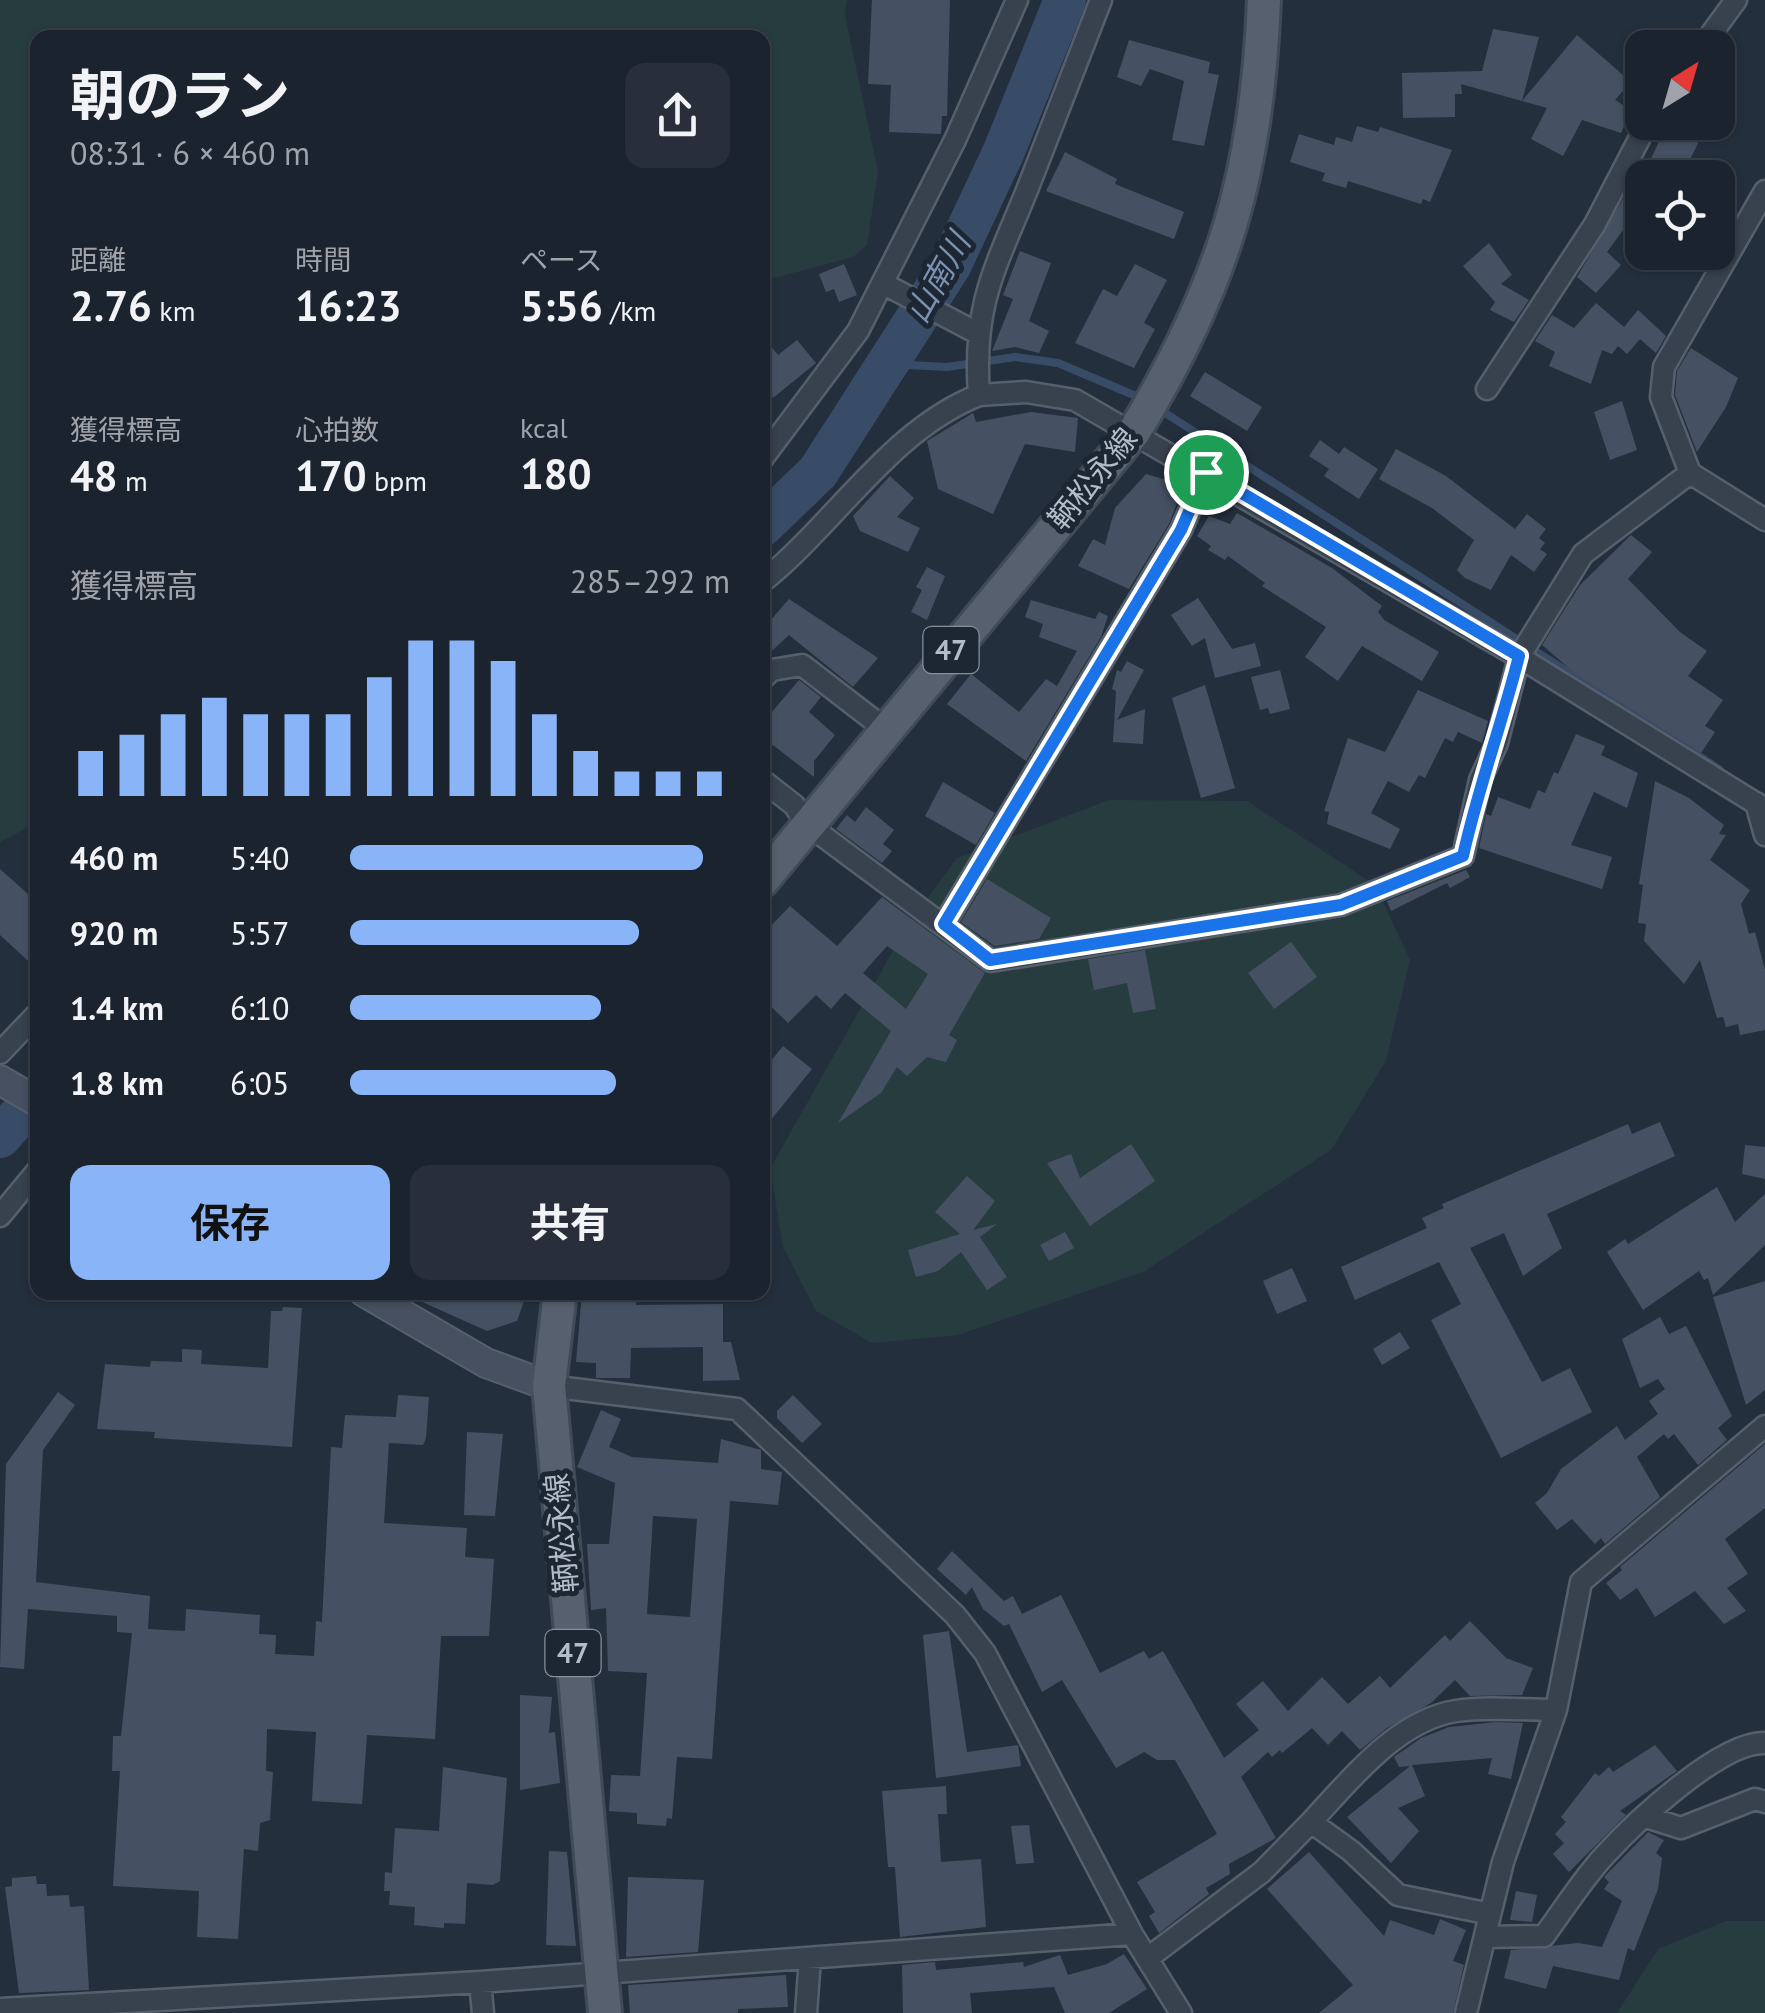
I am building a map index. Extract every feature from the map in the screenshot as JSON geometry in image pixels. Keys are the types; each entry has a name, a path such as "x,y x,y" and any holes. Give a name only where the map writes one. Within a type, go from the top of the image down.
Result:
{"main road":[{"name":"鞆松永線","path":"770,871 884,728 1137,426 1160,388 1202,308 1233,224 1251,151 1264,0"},
{"path":"0,1080 30,1097"},
{"path":"378,1300 486,1363 549,1386"},
{"name":"鞆松永線","path":"559,1300 549,1386 606,2013"}],"street":[{"path":"770,448 892,288 1017,0"},
{"path":"980,395 972,336 993,261 1027,189 1102,0"},
{"path":"1714,30 1736,0"},
{"path":"1487,389 1594,224 1638,140"},
{"path":"1765,191 1664,367 1660,397 1690,473 1765,520"},
{"path":"892,288 972,336"},
{"path":"770,576 796,555 916,432 947,408 980,395 1026,392 1074,400 1137,426 1206,472 1524,649 1760,806 1765,835"},
{"path":"944,924 1181,530 1206,472"},
{"path":"770,786 794,806 808,825 990,960 1341,905 1463,856 1480,780 1497,743 1524,649 1583,554 1690,473"},
{"path":"770,672 802,666 884,728"},
{"path":"0,1053 30,1021"},
{"path":"0,1216 30,1180"},
{"path":"549,1386 737,1409 955,1615 985,1653 1132,1934 1181,2013"},
{"path":"1466,2013 1503,1862 1556,1710 1580,1582 1765,1426"},
{"path":"1148,1958 1262,1872 1401,1734 1435,1716 1457,1710 1556,1710"},
{"path":"1484,1937 1544,1936 1604,1856 1686,1782 1750,1743 1765,1743"},
{"path":"1646,1817 1681,1828 1755,1799 1765,1802"},
{"path":"1311,1822 1351,1851 1398,1895 1490,1914"},
{"path":"0,2008 480,1982 1132,1934"},
{"path":"806,2013 810,1958"},
{"path":"480,1982 483,2013"}],"green space":[{"path":"0,0 847,0 845,15 878,172 867,245 853,257 770,279 770,30 30,30 30,826 0,842"},
{"path":"1109,800 1247,801 1375,885 1410,960 1386,1061 1331,1150 1143,1272 958,1335 872,1343 816,1311 783,1247 770,1169 905,929 957,858"},
{"path":"1726,1921 1765,1921 1765,2013 1617,2013 1658,1949"}],"building":[{"path":"872,0 950,0 947,116 942,116 941,134 889,132 891,85 868,84"},
{"path":"1493,29 1539,37 1522,101 1461,84 1462,94 1455,94 1455,117 1403,118 1402,73 1482,71"},
{"path":"1577,35 1625,77 1625,89 1615,100 1625,106 1621,133 1582,120 1563,156 1531,139 1547,108 1522,101"},
{"path":"1129,40 1210,62 1208,73 1219,75 1204,146 1172,140 1184,81 1150,69 1141,86 1117,77"},
{"path":"1357,126 1378,132 1380,127 1452,150 1430,202 1423,199 1421,204 1348,181 1346,188 1322,181 1325,173 1290,162 1299,134 1334,145 1336,137 1352,142"},
{"path":"1660,140 1700,140 1690,160 1650,160"},
{"path":"1065,152 1117,179 1115,184 1184,212 1174,239 1046,191"},
{"path":"1625,195 1625,227 1607,252 1621,265 1596,293 1577,277"},
{"path":"1489,243 1512,275 1501,284 1529,300 1514,322 1490,310 1495,302 1463,266"},
{"path":"1020,251 1051,263 1029,321 1049,331 1039,353 1015,347 992,351 1013,299 1003,295"},
{"path":"844,264 857,295 839,302 834,289 826,292 819,274"},
{"path":"1135,264 1167,280 1144,323 1155,329 1134,368 1075,343 1103,289 1117,296"},
{"path":"1596,303 1624,327 1638,310 1666,336 1656,353 1640,339 1627,354 1618,346 1612,354 1602,350 1591,384 1549,366 1555,352 1535,341 1552,315 1574,328"},
{"path":"797,340 816,363 773,398 770,345 778,355"},
{"path":"1691,348 1738,378 1726,407 1697,452 1675,395 1677,371"},
{"path":"1205,372 1262,407 1247,431 1190,396"},
{"path":"1622,401 1637,450 1610,460 1594,412"},
{"path":"1031,412 1078,418 1075,452 1025,444 993,514 938,489 927,441 973,413 976,422"},
{"path":"1320,440 1339,454 1344,447 1378,469 1359,499 1324,476 1329,469 1309,456"},
{"path":"1396,449 1446,476 1515,529 1527,514 1546,529 1539,538 1545,543 1540,549 1547,554 1534,572 1511,555 1491,590 1465,578 1457,570 1474,540 1432,508 1379,479"},
{"path":"1146,474 1184,485 1169,524 1129,589 1078,566 1093,539 1105,545 1115,508"},
{"path":"890,476 914,498 897,517 920,528 908,552 860,531 853,516"},
{"path":"1237,513 1332,568 1382,606 1378,612 1384,620 1439,652 1422,681 1362,646 1338,681 1305,657 1326,627 1262,586 1265,583 1228,556 1225,560 1208,550 1211,546 1197,536 1209,516 1230,524"},
{"path":"1631,535 1652,552 1628,579 1680,632 1707,651 1688,676 1723,700 1705,726 1715,732 1701,753 1577,675 1542,645 1580,585"},
{"path":"927,567 945,576 927,620 911,612 922,590 916,587"},
{"path":"1198,598 1232,649 1255,643 1261,666 1215,678 1205,638 1192,646 1171,615"},
{"path":"789,599 878,658 853,687 789,635 770,653 770,621"},
{"path":"1031,600 1095,619 1099,612 1108,616 1101,637 1026,761 947,704 971,674 1019,712 1046,679 1057,686 1077,651 1039,637 1043,624 1025,617"},
{"path":"1127,661 1144,670 1117,720 1145,709 1143,744 1113,742 1116,691 1112,689 1117,670 1121,672"},
{"path":"1280,670 1290,709 1270,714 1268,708 1260,710 1251,677"},
{"path":"799,680 821,697 809,712 835,735 814,761 814,777 773,745 770,749 771,713"},
{"path":"1205,685 1235,788 1201,798 1172,698"},
{"path":"1418,690 1488,721 1482,743 1458,732 1453,742 1445,738 1425,778 1419,775 1409,792 1388,781 1371,813 1400,829 1390,849 1327,824 1329,812 1324,811 1348,738 1385,752"},
{"path":"1576,734 1605,746 1601,755 1638,773 1627,808 1594,792 1571,845 1612,857 1602,889 1479,848 1486,814 1491,816 1498,797 1530,809 1538,790 1545,793 1554,772 1558,774"},
{"path":"1655,781 1689,798 1724,825 1719,834 1726,835 1710,860 1750,890 1741,904 1749,934 1755,932 1765,970 1765,1030 1740,1035 1738,1024 1726,1027 1723,1017 1717,1018 1700,960 1684,984 1644,941 1646,924 1638,923 1643,885 1639,884"},
{"path":"943,782 995,813 976,845 925,816"},
{"path":"866,807 894,830 883,844 892,851 882,863 836,829 847,815 855,822"},
{"path":"0,869 30,896 30,963 0,935"},
{"path":"1466,870 1470,877 1450,888 1447,883 1391,911 1387,901"},
{"path":"987,879 1051,918 1039,939 995,946 961,922"},
{"path":"882,897 985,973 949,1035 957,1040 946,1062 927,1057 907,1076 897,1067 881,1093 838,1123 891,1031 845,993 831,1009 816,995 788,1023 770,1006 770,927 790,906 837,946","holes":["887,946 928,974 906,1009 863,973"]},
{"path":"1291,942 1317,977 1274,1009 1248,973"},
{"path":"1145,950 1156,1009 1133,1013 1127,983 1094,990 1088,959"},
{"path":"783,1046 812,1069 770,1121 770,1062"},
{"path":"1660,1122 1675,1156 1547,1214 1562,1248 1523,1276 1504,1233 1470,1248 1542,1382 1570,1368 1592,1412 1501,1458 1431,1320 1461,1304 1439,1262 1355,1300 1341,1267 1427,1228 1422,1218 1444,1208 1442,1204 1628,1124 1632,1134"},
{"path":"1131,1144 1155,1181 1090,1226 1047,1163 1071,1154 1080,1178"},
{"path":"1745,1145 1765,1147 1765,1179 1742,1174"},
{"path":"967,1176 995,1201 973,1230 997,1224 980,1237 1007,1277 987,1290 961,1252 938,1271 916,1277 908,1250 960,1234 935,1212"},
{"path":"1717,1187 1735,1222 1765,1194 1765,1245 1713,1295 1708,1278 1704,1280 1699,1271 1643,1310 1607,1252 1625,1239 1628,1244"},
{"path":"1065,1232 1074,1248 1049,1261 1040,1245"},
{"path":"1292,1268 1307,1301 1277,1314 1263,1281"},
{"path":"1765,1281 1765,1390 1746,1405 1713,1297"},
{"path":"418,1300 524,1300 517,1321 487,1331"},
{"path":"581,1300 636,1300 636,1305 723,1304 723,1342 731,1342 740,1380 703,1381 703,1347 631,1348 630,1378 596,1378 596,1363 576,1362"},
{"path":"283,1307 302,1308 292,1447 154,1438 155,1432 97,1429 105,1364 150,1367 151,1361 182,1362 182,1349 202,1350 201,1364 268,1368 271,1311 282,1311"},
{"path":"1660,1317 1669,1334 1686,1326 1732,1416 1718,1428 1727,1440 1698,1465 1674,1434 1668,1439 1664,1434 1637,1457 1660,1497 1605,1544 1601,1538 1595,1544 1572,1519 1557,1530 1535,1503 1547,1493 1561,1469 1617,1426 1625,1440 1658,1414 1649,1401 1665,1389 1658,1379 1640,1388 1622,1339"},
{"path":"1400,1332 1410,1348 1382,1365 1373,1349"},
{"path":"58,1392 75,1405 43,1450 36,1582 150,1596 148,1629 185,1631 186,1609 260,1615 259,1634 276,1635 275,1654 314,1656 316,1621 322,1622 331,1447 342,1448 345,1415 396,1417 398,1395 429,1397 426,1438 423,1445 389,1443 384,1523 467,1528 465,1557 494,1559 489,1636 441,1636 435,1739 367,1735 362,1804 312,1801 316,1732 267,1729 266,1771 273,1772 270,1820 260,1823 258,1851 244,1849 238,1939 197,1937 199,1891 113,1886 120,1771 112,1771 113,1736 121,1736 132,1633 117,1632 117,1616 28,1609 24,1669 0,1667 6,1464"},
{"path":"793,1395 822,1424 802,1443 777,1418 777,1411"},
{"path":"601,1410 621,1419 609,1447 632,1457 718,1463 721,1439 761,1450 761,1469 782,1472 778,1505 730,1501 712,1759 677,1757 672,1819 667,1818 666,1826 637,1824 637,1813 609,1811 611,1775 640,1776 647,1673 608,1671 606,1608 591,1610 587,1544 609,1544 615,1483 577,1467","holes":["653,1516 697,1519 690,1617 647,1614"]},
{"path":"467,1432 503,1434 495,1516 464,1515"},
{"path":"1765,1444 1765,1508 1725,1539 1748,1574 1727,1588 1746,1611 1724,1624 1695,1591 1655,1617 1637,1588 1620,1600 1606,1583 1622,1570 1620,1567"},
{"path":"952,1551 1004,1601 1013,1596 1022,1614 1061,1595 1100,1673 1144,1651 1149,1659 1163,1651 1224,1758 1259,1730 1236,1704 1263,1681 1288,1711 1322,1677 1348,1704 1380,1676 1390,1688 1445,1635 1450,1641 1470,1621 1506,1658 1533,1668 1522,1695 1470,1696 1455,1680 1431,1703 1387,1728 1360,1750 1342,1731 1328,1745 1312,1728 1282,1753 1280,1750 1272,1757 1268,1752 1241,1777 1276,1838 1229,1864 1230,1874 1206,1888 1209,1894 1159,1933 1149,1916 1155,1912 1137,1882 1217,1834 1175,1760 1157,1760 1144,1752 1116,1768 1062,1680 1042,1692 1009,1624 1004,1626 983,1609 972,1587 966,1595 937,1569"},
{"path":"949,1631 967,1752 1018,1745 1021,1766 936,1778 923,1635"},
{"path":"520,1695 552,1697 549,1733 555,1732 560,1783 520,1790"},
{"path":"1523,1723 1511,1779 1488,1774 1492,1758 1412,1765 1425,1796 1398,1808 1419,1831 1391,1863 1347,1817 1410,1766 1399,1767 1394,1757 1421,1738 1449,1727"},
{"path":"1655,1745 1677,1771 1620,1811 1626,1815 1569,1872 1553,1854 1564,1843 1555,1834 1566,1822 1561,1817 1595,1773 1599,1776 1609,1767 1613,1772"},
{"path":"443,1767 507,1778 500,1881 493,1885 467,1883 465,1924 444,1923 444,1928 414,1925 415,1907 389,1905 390,1891 384,1891 385,1872 392,1873 395,1828 439,1831"},
{"path":"946,1786 947,1814 938,1814 941,1862 981,1859 986,1927 900,1937 895,1867 888,1867 882,1791"},
{"path":"1029,1825 1034,1863 1016,1864 1011,1826"},
{"path":"1648,1832 1664,1840 1656,1853 1662,1858 1658,1889 1634,1951 1628,1948 1619,1980 1553,1966 1546,1989 1504,1978 1511,1950 1578,1943 1602,1947 1622,1901 1604,1889 1609,1882 1604,1877"},
{"path":"549,1851 567,1852 576,1946 546,1945"},
{"path":"1309,1852 1384,1936 1390,1920 1434,1935 1440,1919 1466,1930 1453,1961 1464,1965 1453,2013 1319,2013 1353,1985 1267,1889"},
{"path":"36,1876 37,1884 46,1884 47,1896 69,1895 70,1907 84,1906 89,1990 19,1993 5,1887 12,1886 12,1878"},
{"path":"628,1877 704,1880 698,1952 626,1957"},
{"path":"1516,1891 1537,1895 1532,1922 1510,1920"},
{"path":"1124,1954 1147,1989 1109,2013 1065,2013 1054,1987 970,1993 972,2013 903,2013 902,1965 935,1962 936,1970 1023,1962 1024,1967 1060,1955 1068,1975 1107,1964"},
{"path":"786,1975 788,2007 738,2009 738,2013 630,2013 628,1985"}],"waterway":[{"name":"山南川","path":"770,518 818,472 950,266 1004,151 1065,0"},
{"path":"888,364 947,367 1015,357 1058,363 1143,399"},
{"path":"1159,409 1719,769"},
{"name":"山南川","path":"0,1137 30,1104"}],"route":[{"path":"1206,472 1519,656 1497,743 1480,780 1463,856 1341,905 990,960 944,924 1181,530 1206,472"}]}
